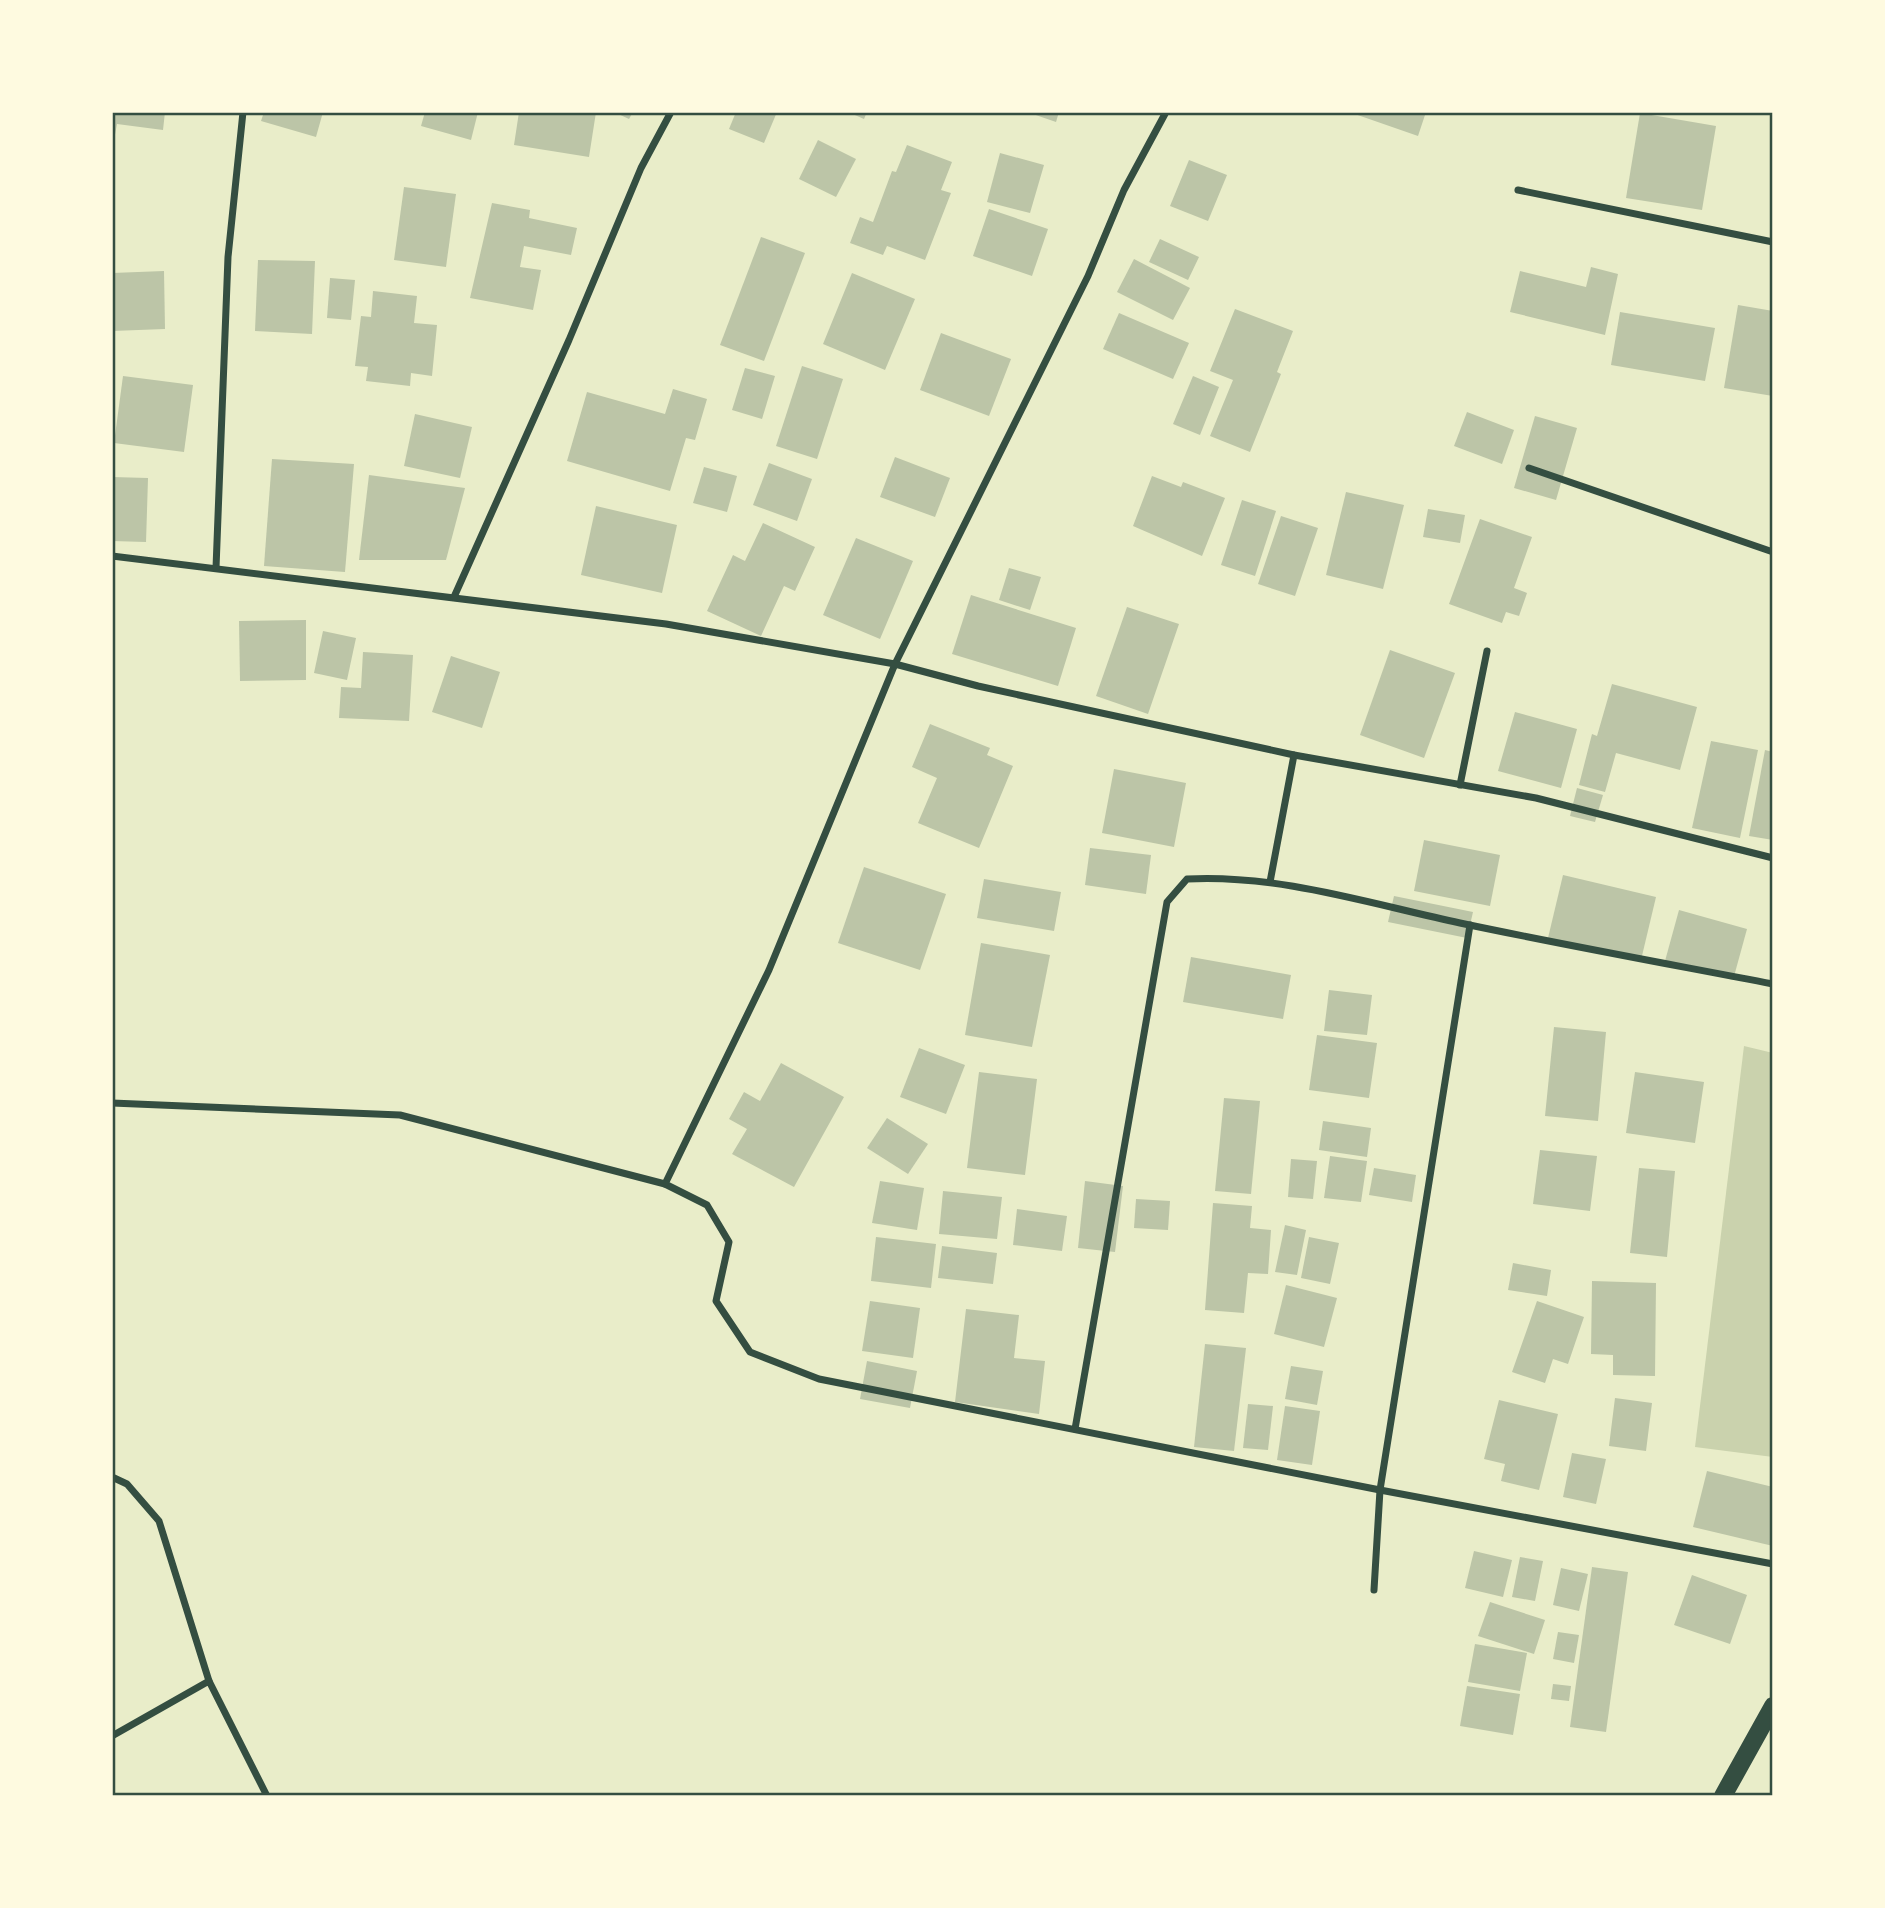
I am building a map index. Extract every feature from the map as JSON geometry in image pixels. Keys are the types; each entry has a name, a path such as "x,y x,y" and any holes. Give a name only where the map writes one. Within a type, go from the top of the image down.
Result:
{"main road":[{"path":"1723,1796 1773,1706"}],"street":[{"path":"216,568 228,257 243,112"},
{"path":"454,597 569,340 640,168 671,112"},
{"path":"665,1184 769,970 895,664 1088,276 1124,190 1166,112"},
{"path":"1518,190 1773,242"},
{"path":"1529,468 1773,552"},
{"path":"112,556 666,624 895,664 978,686 1294,755 1536,798 1773,858"},
{"path":"1461,785 1487,650"},
{"path":"1270,882 1294,755"},
{"path":"1075,1429 1167,902 1187,879 1270,882 1470,925 1773,984"},
{"path":"1374,1590 1380,1490 1470,925"},
{"path":"112,1103 400,1115 665,1184 707,1205 729,1242 716,1301 750,1352 819,1379 1380,1490 1773,1564"},
{"path":"112,1476 127,1484 159,1521 209,1681 267,1796"},
{"path":"112,1736 209,1681"}],"green space":[{"path":"1744,1046 1773,1053 1773,1457 1695,1447"}],"building":[{"path":"112,112 165,112 163,130 117,124 112,151"},
{"path":"264,112 323,112 316,137 261,121"},
{"path":"425,112 478,112 471,140 421,126"},
{"path":"519,112 596,112 589,157 514,145"},
{"path":"614,112 633,112 629,119"},
{"path":"736,112 777,112 764,143 729,129"},
{"path":"848,112 867,112 864,119"},
{"path":"1027,112 1059,112 1056,122"},
{"path":"1349,112 1426,112 1418,136"},
{"path":"1640,113 1716,126 1702,210 1626,198"},
{"path":"818,140 856,159 836,197 799,179"},
{"path":"907,145 952,162 941,190 951,193 925,260 887,246 883,255 850,243 860,217 873,222 892,171 896,172"},
{"path":"1000,153 1044,165 1030,213 987,202"},
{"path":"1189,160 1227,175 1208,221 1170,206"},
{"path":"404,187 456,194 446,267 394,260"},
{"path":"492,203 530,210 529,218 577,228 571,255 524,246 520,267 541,270 533,310 470,298"},
{"path":"989,209 1048,229 1032,276 973,256"},
{"path":"761,237 805,253 764,361 720,345"},
{"path":"1160,239 1199,257 1188,280 1149,262"},
{"path":"1134,259 1190,288 1173,320 1117,292"},
{"path":"258,260 315,261 312,334 255,331"},
{"path":"1591,267 1618,274 1605,335 1510,312 1520,271 1586,287"},
{"path":"164,271 165,329 112,331 112,273"},
{"path":"852,273 915,299 885,370 823,344"},
{"path":"330,278 355,280 351,320 327,318"},
{"path":"373,291 417,296 414,323 437,325 432,376 411,373 410,386 366,381 368,367 355,366 361,316 371,317"},
{"path":"1738,305 1773,311 1773,396 1724,388"},
{"path":"1235,309 1293,331 1277,372 1281,374 1250,452 1210,436 1233,380 1210,371"},
{"path":"1620,312 1715,328 1705,381 1611,365"},
{"path":"1119,313 1189,343 1173,379 1103,349"},
{"path":"941,333 1011,359 989,416 920,390"},
{"path":"802,366 843,379 817,459 776,446"},
{"path":"745,368 775,376 762,419 732,410"},
{"path":"123,376 193,385 184,452 114,443"},
{"path":"1193,376 1219,387 1200,435 1173,424"},
{"path":"673,389 707,399 695,440 686,438 670,491 567,461 587,392 665,414"},
{"path":"1467,412 1514,430 1502,464 1454,446"},
{"path":"415,414 472,427 460,478 404,466"},
{"path":"1535,416 1577,428 1556,500 1514,488"},
{"path":"895,457 950,478 935,517 880,497"},
{"path":"272,459 354,464 345,572 264,566"},
{"path":"769,463 812,479 797,521 753,505"},
{"path":"704,467 737,476 727,512 693,503"},
{"path":"369,475 465,488 446,560 359,560"},
{"path":"1152,476 1181,487 1183,482 1225,498 1202,556 1133,526"},
{"path":"112,477 148,478 146,542 112,541"},
{"path":"1346,492 1404,505 1383,589 1326,575"},
{"path":"1242,500 1276,511 1255,576 1221,565"},
{"path":"596,506 677,525 662,593 581,575"},
{"path":"1428,509 1465,515 1460,543 1423,537"},
{"path":"1281,516 1318,528 1295,596 1258,584"},
{"path":"1480,519 1532,537 1514,588 1527,593 1519,616 1506,612 1502,623 1449,604"},
{"path":"763,523 815,547 795,591 784,586 761,636 707,611 733,555 745,561"},
{"path":"856,538 913,561 880,639 823,615"},
{"path":"1009,568 1041,577 1030,610 999,600"},
{"path":"971,595 1076,628 1058,686 952,654"},
{"path":"1127,607 1179,624 1148,714 1096,696"},
{"path":"306,620 306,680 240,681 239,621"},
{"path":"323,631 356,638 347,680 314,673"},
{"path":"1390,650 1455,673 1424,758 1360,735"},
{"path":"363,652 413,655 409,721 339,718 341,687 361,688"},
{"path":"451,656 500,672 482,728 432,712"},
{"path":"1612,684 1697,707 1680,770 1616,753 1605,792 1579,785 1592,734 1597,736"},
{"path":"1515,712 1577,729 1561,788 1498,771"},
{"path":"930,724 990,748 987,755 1013,766 979,848 918,823 937,778 912,767"},
{"path":"1711,741 1758,750 1740,838 1692,828"},
{"path":"1765,750 1773,752 1773,840 1749,836"},
{"path":"1114,769 1186,783 1174,847 1102,833"},
{"path":"1577,788 1603,795 1595,822 1570,816"},
{"path":"1424,840 1500,855 1490,906 1414,891"},
{"path":"1090,848 1151,855 1146,894 1085,885"},
{"path":"864,867 946,894 920,970 838,943"},
{"path":"1563,875 1656,897 1641,960 1548,938"},
{"path":"984,879 1061,892 1054,931 977,918"},
{"path":"1394,896 1473,912 1467,938 1388,922"},
{"path":"1679,910 1747,929 1733,980 1665,961"},
{"path":"981,943 1050,955 1032,1047 965,1035"},
{"path":"1191,957 1291,975 1283,1019 1183,1002"},
{"path":"1329,990 1372,995 1367,1035 1324,1031"},
{"path":"1554,1027 1606,1032 1598,1121 1545,1116"},
{"path":"1317,1035 1377,1043 1369,1098 1309,1090"},
{"path":"919,1048 965,1065 946,1114 900,1097"},
{"path":"781,1063 844,1097 794,1187 732,1154 747,1129 729,1119 744,1092 760,1101"},
{"path":"979,1072 1037,1079 1025,1175 967,1168"},
{"path":"1635,1072 1704,1082 1695,1143 1626,1133"},
{"path":"1224,1098 1260,1101 1251,1194 1215,1191"},
{"path":"887,1118 928,1144 908,1174 867,1148"},
{"path":"1323,1121 1371,1128 1367,1157 1319,1150"},
{"path":"1540,1150 1597,1156 1590,1211 1533,1204"},
{"path":"1330,1156 1367,1161 1361,1202 1324,1198"},
{"path":"1291,1159 1317,1161 1313,1199 1288,1197"},
{"path":"1374,1168 1416,1175 1412,1202 1369,1195"},
{"path":"1639,1168 1675,1171 1667,1257 1630,1253"},
{"path":"880,1181 924,1188 917,1230 872,1223"},
{"path":"1085,1181 1123,1186 1115,1252 1078,1248"},
{"path":"943,1191 1002,1197 997,1239 939,1234"},
{"path":"1136,1199 1170,1201 1168,1230 1134,1228"},
{"path":"1213,1203 1252,1206 1250,1228 1271,1230 1268,1274 1248,1273 1244,1313 1205,1310"},
{"path":"1017,1209 1067,1216 1062,1251 1013,1245"},
{"path":"1285,1225 1306,1230 1297,1275 1275,1272"},
{"path":"876,1237 936,1244 931,1288 871,1281"},
{"path":"1309,1237 1339,1243 1330,1284 1301,1278"},
{"path":"942,1246 997,1253 993,1284 938,1278"},
{"path":"1513,1263 1551,1270 1547,1296 1508,1290"},
{"path":"1592,1281 1656,1283 1655,1376 1613,1375 1613,1355 1591,1354"},
{"path":"1286,1285 1337,1298 1324,1347 1274,1334"},
{"path":"870,1301 920,1308 913,1358 862,1351"},
{"path":"1537,1301 1584,1317 1568,1364 1553,1359 1545,1383 1512,1372"},
{"path":"966,1309 1019,1315 1014,1358 1045,1361 1039,1414 955,1402"},
{"path":"1205,1344 1246,1348 1234,1451 1194,1447"},
{"path":"867,1361 917,1371 910,1408 860,1399"},
{"path":"1291,1366 1323,1371 1317,1405 1285,1399"},
{"path":"1615,1398 1652,1403 1646,1451 1609,1446"},
{"path":"1499,1400 1558,1414 1539,1490 1501,1481 1505,1464 1484,1459"},
{"path":"1248,1404 1273,1406 1268,1450 1243,1448"},
{"path":"1285,1406 1320,1411 1312,1465 1277,1460"},
{"path":"1572,1453 1606,1459 1596,1504 1563,1497"},
{"path":"1707,1471 1773,1487 1773,1546 1693,1527"},
{"path":"1474,1551 1512,1560 1503,1597 1465,1588"},
{"path":"1520,1557 1543,1561 1535,1601 1512,1597"},
{"path":"1592,1567 1628,1572 1606,1732 1570,1727"},
{"path":"1561,1568 1588,1574 1579,1611 1553,1605"},
{"path":"1692,1575 1747,1595 1730,1644 1674,1625"},
{"path":"1490,1602 1545,1620 1534,1654 1478,1636"},
{"path":"1558,1632 1579,1635 1574,1663 1553,1659"},
{"path":"1475,1644 1527,1653 1520,1691 1468,1682"},
{"path":"1553,1684 1571,1686 1569,1701 1551,1699"},
{"path":"1467,1686 1520,1694 1513,1735 1460,1726"}]}
